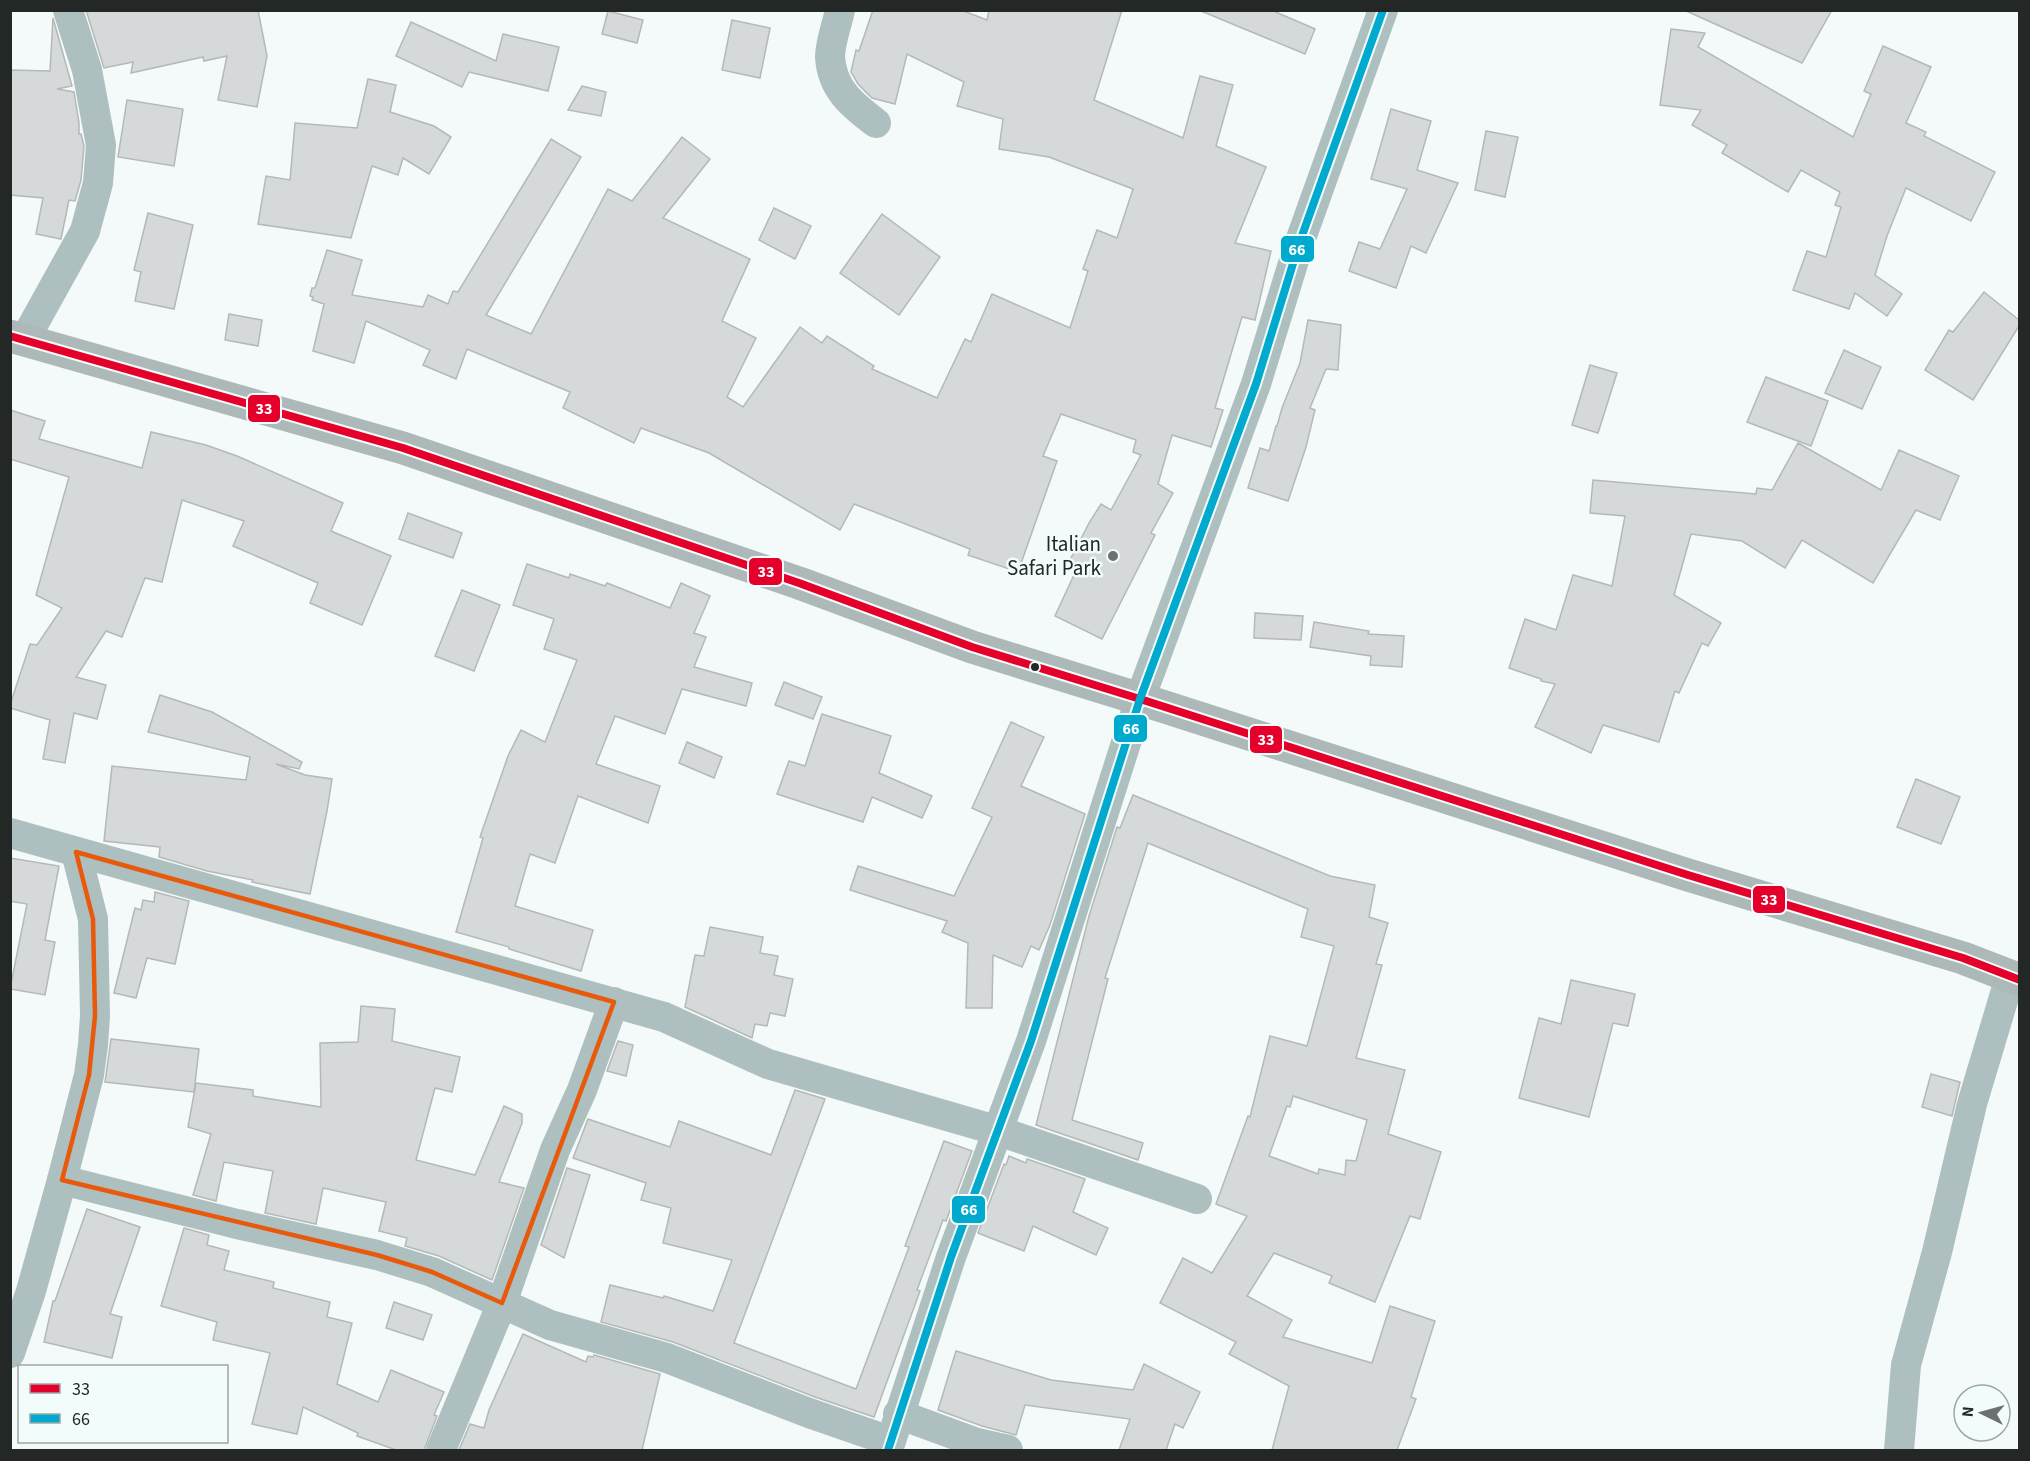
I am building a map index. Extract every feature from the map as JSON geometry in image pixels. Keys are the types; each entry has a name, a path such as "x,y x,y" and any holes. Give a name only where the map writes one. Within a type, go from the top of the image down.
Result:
{"main road":[{"path":"17,338 403,448 799,583 972,647 1688,875 1963,958 2015,978"}],"street":[{"path":"17,338 85,231 98,183 101,145 87,70 68,10"},
{"path":"840,10 830,56 837,87 850,104 876,123"},
{"path":"892,1435 951,1257 999,1131 1054,973 1140,699 1256,384 1299,244 1383,10"},
{"path":"10,833 664,1017 768,1064 999,1131 1197,1199"},
{"path":"10,1353 31,1291 89,1075 94,1016 93,919 76,852"},
{"path":"1899,1450 1906,1365 1937,1252 1972,1104 2015,978"},
{"path":"441,1450 502,1302 555,1150 582,1090 614,1002"},
{"path":"62,1180 237,1224 377,1255 432,1272 550,1325 667,1358 810,1413 892,1435 977,1443 1008,1450"}],"highlighted area":[{"path":"76,852 614,1002 502,1303 432,1272 377,1255 62,1180 89,1075 95,1016 93,919"}],"building":[{"path":"86,10 258,10 267,56 257,107 218,100 227,56 204,61 203,57 131,73 133,62 104,68"},
{"path":"873,10 961,10 987,20 989,10 1122,10 1094,100 1183,138 1200,76 1233,85 1216,146 1266,167 1235,243 1271,251 1255,320 1242,317 1215,408 1223,410 1211,447 1172,435 1158,484 1173,493 1151,533 1155,535 1102,639 1055,616 1079,564 1070,560 1089,523 1101,504 1111,510 1141,455 1133,452 1136,440 1061,414 1043,456 1057,461 1018,572 968,555 970,549 854,504 840,530 709,453 641,428 634,443 563,408 570,392 467,349 456,379 423,365 430,350 366,321 354,363 313,351 324,304 312,300 313,297 310,296 312,288 315,288 327,250 362,260 352,295 423,307 428,295 448,304 453,291 458,292 551,139 581,157 486,315 531,334 608,189 632,201 682,137 710,159 663,218 750,259 722,321 756,338 727,397 743,407 800,327 822,343 827,336 874,366 872,369 937,398 965,339 971,342 992,294 1070,328 1088,271 1083,269 1097,230 1117,238 1133,189 1049,157 999,149 1003,119 957,106 964,82 907,54 895,104 872,98 858,84 851,72 856,50 859,51"},
{"path":"1271,10 1315,29 1305,54 1201,11"},
{"path":"1684,10 1832,10 1802,63"},
{"path":"608,11 643,20 637,43 602,34"},
{"path":"53,18 72,86 57,89 74,92 79,134 81,134 84,146 81,180 75,201 69,200 61,239 36,234 43,198 10,195 10,70 50,71"},
{"path":"732,20 770,28 760,78 722,70"},
{"path":"411,22 496,61 503,34 559,47 548,91 469,72 462,87 396,56"},
{"path":"1671,29 1705,33 1698,47 1853,137 1871,94 1864,91 1883,46 1931,67 1906,123 1926,132 1924,136 1995,172 1971,221 1906,188 1875,275 1902,294 1887,316 1855,293 1849,309 1793,290 1807,251 1826,257 1841,207 1835,205 1840,192 1801,170 1788,192 1722,153 1727,145 1692,125 1701,110 1660,105"},
{"path":"368,79 396,85 390,112 434,126 451,137 429,174 403,158 398,175 372,166 351,238 258,224 266,176 290,180 295,123 357,128"},
{"path":"582,86 606,92 601,116 568,110"},
{"path":"127,100 183,109 174,166 118,157"},
{"path":"1391,109 1431,121 1417,170 1458,183 1426,253 1411,246 1396,288 1349,271 1359,242 1380,249 1407,189 1371,179"},
{"path":"1486,131 1518,137 1505,197 1475,190"},
{"path":"774,208 811,226 795,259 759,240"},
{"path":"148,213 193,225 174,309 135,301 141,272 134,270"},
{"path":"882,214 940,257 899,315 840,273"},
{"path":"1984,292 2019,320 2019,326 1973,400 1925,370 1949,330 1953,332"},
{"path":"229,314 262,320 258,346 225,340"},
{"path":"1308,320 1341,325 1338,370 1326,369 1310,408 1315,410 1306,447 1288,501 1248,488 1260,448 1269,451 1282,408 1300,363"},
{"path":"1844,350 1881,367 1862,409 1825,393"},
{"path":"1590,365 1617,373 1598,433 1572,425"},
{"path":"1766,377 1828,401 1811,446 1747,422"},
{"path":"10,410 45,421 39,439 142,468 151,432 206,445 237,456 343,503 331,531 391,556 362,625 310,603 318,583 233,546 244,521 182,500 162,582 145,578 122,637 106,631 76,677 106,685 97,719 74,713 65,763 43,759 50,720 10,708 10,705 30,644 37,645 62,608 36,595 69,477 10,459"},
{"path":"1798,443 1881,490 1899,450 1959,476 1940,520 1916,510 1873,583 1802,540 1785,568 1742,541 1691,534 1674,595 1721,623 1708,646 1702,643 1679,693 1675,691 1659,742 1603,725 1591,753 1535,727 1555,684 1509,668 1525,619 1556,630 1573,575 1612,586 1625,516 1590,513 1593,480 1756,494 1757,488 1772,490"},
{"path":"408,513 462,533 453,558 399,539"},
{"path":"527,564 569,578 570,574 605,586 607,583 670,608 681,583 710,596 694,633 706,637 694,667 752,683 746,706 682,689 665,734 615,716 596,764 660,786 648,823 578,796 555,863 530,854 515,906 593,930 581,971 456,932 483,838 480,837 508,756 521,730 545,742 577,660 544,649 554,619 513,605"},
{"path":"462,590 500,605 474,671 435,656"},
{"path":"1255,613 1303,616 1301,640 1254,638"},
{"path":"1314,622 1369,631 1368,634 1404,636 1402,667 1370,665 1371,656 1310,647"},
{"path":"784,682 822,697 813,719 775,705"},
{"path":"160,695 212,712 302,762 299,769 276,764 305,775 332,779 310,894 207,871 159,857 160,847 104,841 112,766 246,780 250,757 148,732"},
{"path":"822,714 891,736 879,773 932,796 922,818 872,797 863,822 777,794 789,761 805,766"},
{"path":"1011,722 1044,737 1021,786 1085,814 1050,925 1039,950 1031,946 1022,967 993,955 992,1008 966,1008 968,943 942,932 947,921 850,890 858,866 954,896 992,817 972,808"},
{"path":"687,742 722,757 714,778 679,763"},
{"path":"1916,779 1960,797 1941,844 1897,827"},
{"path":"1133,795 1330,876 1375,885 1369,917 1388,923 1376,964 1382,965 1356,1058 1405,1070 1388,1134 1441,1152 1420,1219 1410,1216 1375,1302 1329,1283 1332,1276 1274,1253 1247,1296 1292,1320 1283,1337 1372,1363 1390,1306 1435,1321 1411,1397 1416,1399 1397,1450 1272,1450 1289,1386 1229,1354 1236,1342 1160,1303 1183,1258 1212,1273 1247,1216 1216,1204 1248,1116 1250,1117 1270,1036 1307,1046 1334,946 1301,937 1308,909 1148,843 1105,978 1108,979 1072,1120 1143,1143 1138,1160 1036,1125 1089,916 1117,827 1120,828","holes":["1293,1096 1367,1120 1356,1161 1346,1160 1345,1175 1319,1169 1318,1174 1269,1156 1287,1106 1290,1107"]},
{"path":"10,858 59,866 45,940 55,942 45,995 10,989 27,904 10,901"},
{"path":"155,892 189,901 175,964 147,958 136,998 114,993 135,908 141,910 143,900 154,902"},
{"path":"710,927 763,937 760,953 778,956 774,975 793,979 785,1016 770,1013 767,1026 755,1024 752,1038 685,1007 695,955 704,956"},
{"path":"1571,980 1635,994 1628,1026 1613,1023 1589,1117 1519,1098 1539,1018 1561,1024"},
{"path":"361,1006 395,1009 392,1041 460,1057 452,1092 435,1088 416,1160 475,1175 504,1106 522,1114 522,1123 499,1182 524,1188 492,1280 439,1256 405,1246 407,1238 379,1231 386,1202 323,1188 316,1224 265,1213 273,1171 224,1162 216,1201 193,1195 211,1134 188,1127 196,1083 253,1090 253,1096 321,1107 320,1043 358,1042"},
{"path":"111,1039 199,1049 194,1092 105,1082"},
{"path":"618,1041 633,1045 626,1076 607,1071"},
{"path":"1931,1074 1960,1082 1952,1116 1922,1107"},
{"path":"795,1090 825,1099 734,1343 856,1389 909,1247 905,1246 944,1141 972,1151 917,1290 920,1291 874,1417 815,1397 673,1342 601,1322 610,1285 663,1298 664,1296 713,1311 732,1260 663,1243 671,1208 641,1200 646,1183 573,1158 588,1119 670,1147 679,1121 771,1155"},
{"path":"1009,1156 1026,1163 1027,1159 1085,1179 1073,1212 1108,1228 1096,1255 1033,1226 1024,1251 978,1233"},
{"path":"567,1168 590,1175 564,1258 541,1245"},
{"path":"87,1209 140,1227 110,1314 122,1317 112,1358 44,1342 53,1301 55,1301"},
{"path":"184,1228 209,1235 207,1245 229,1251 224,1270 274,1282 273,1288 330,1302 327,1317 352,1323 337,1384 378,1402 391,1370 444,1392 434,1415 437,1416 424,1450 396,1450 357,1436 358,1433 303,1407 297,1434 252,1424 270,1353 213,1340 217,1322 161,1306"},
{"path":"394,1302 432,1315 423,1340 386,1328"},
{"path":"523,1334 586,1362 588,1356 593,1357 594,1355 660,1374 642,1450 459,1450 470,1424 484,1428 489,1410"},
{"path":"956,1351 1051,1380 1133,1390 1144,1364 1200,1392 1183,1428 1175,1424 1166,1450 1119,1450 1130,1419 1025,1405 1016,1435 982,1426 938,1410"}],"transit line":[{"name":"66","path":"888,1450 951,1257 1031,1041 1140,699 1256,384 1299,244 1383,10"},
{"name":"33","path":"10,336 403,448 799,583 972,647 1688,875 1963,958 2020,980"}],"place":[{"name":"Italian Safari Park","path":"1113,556"}]}
